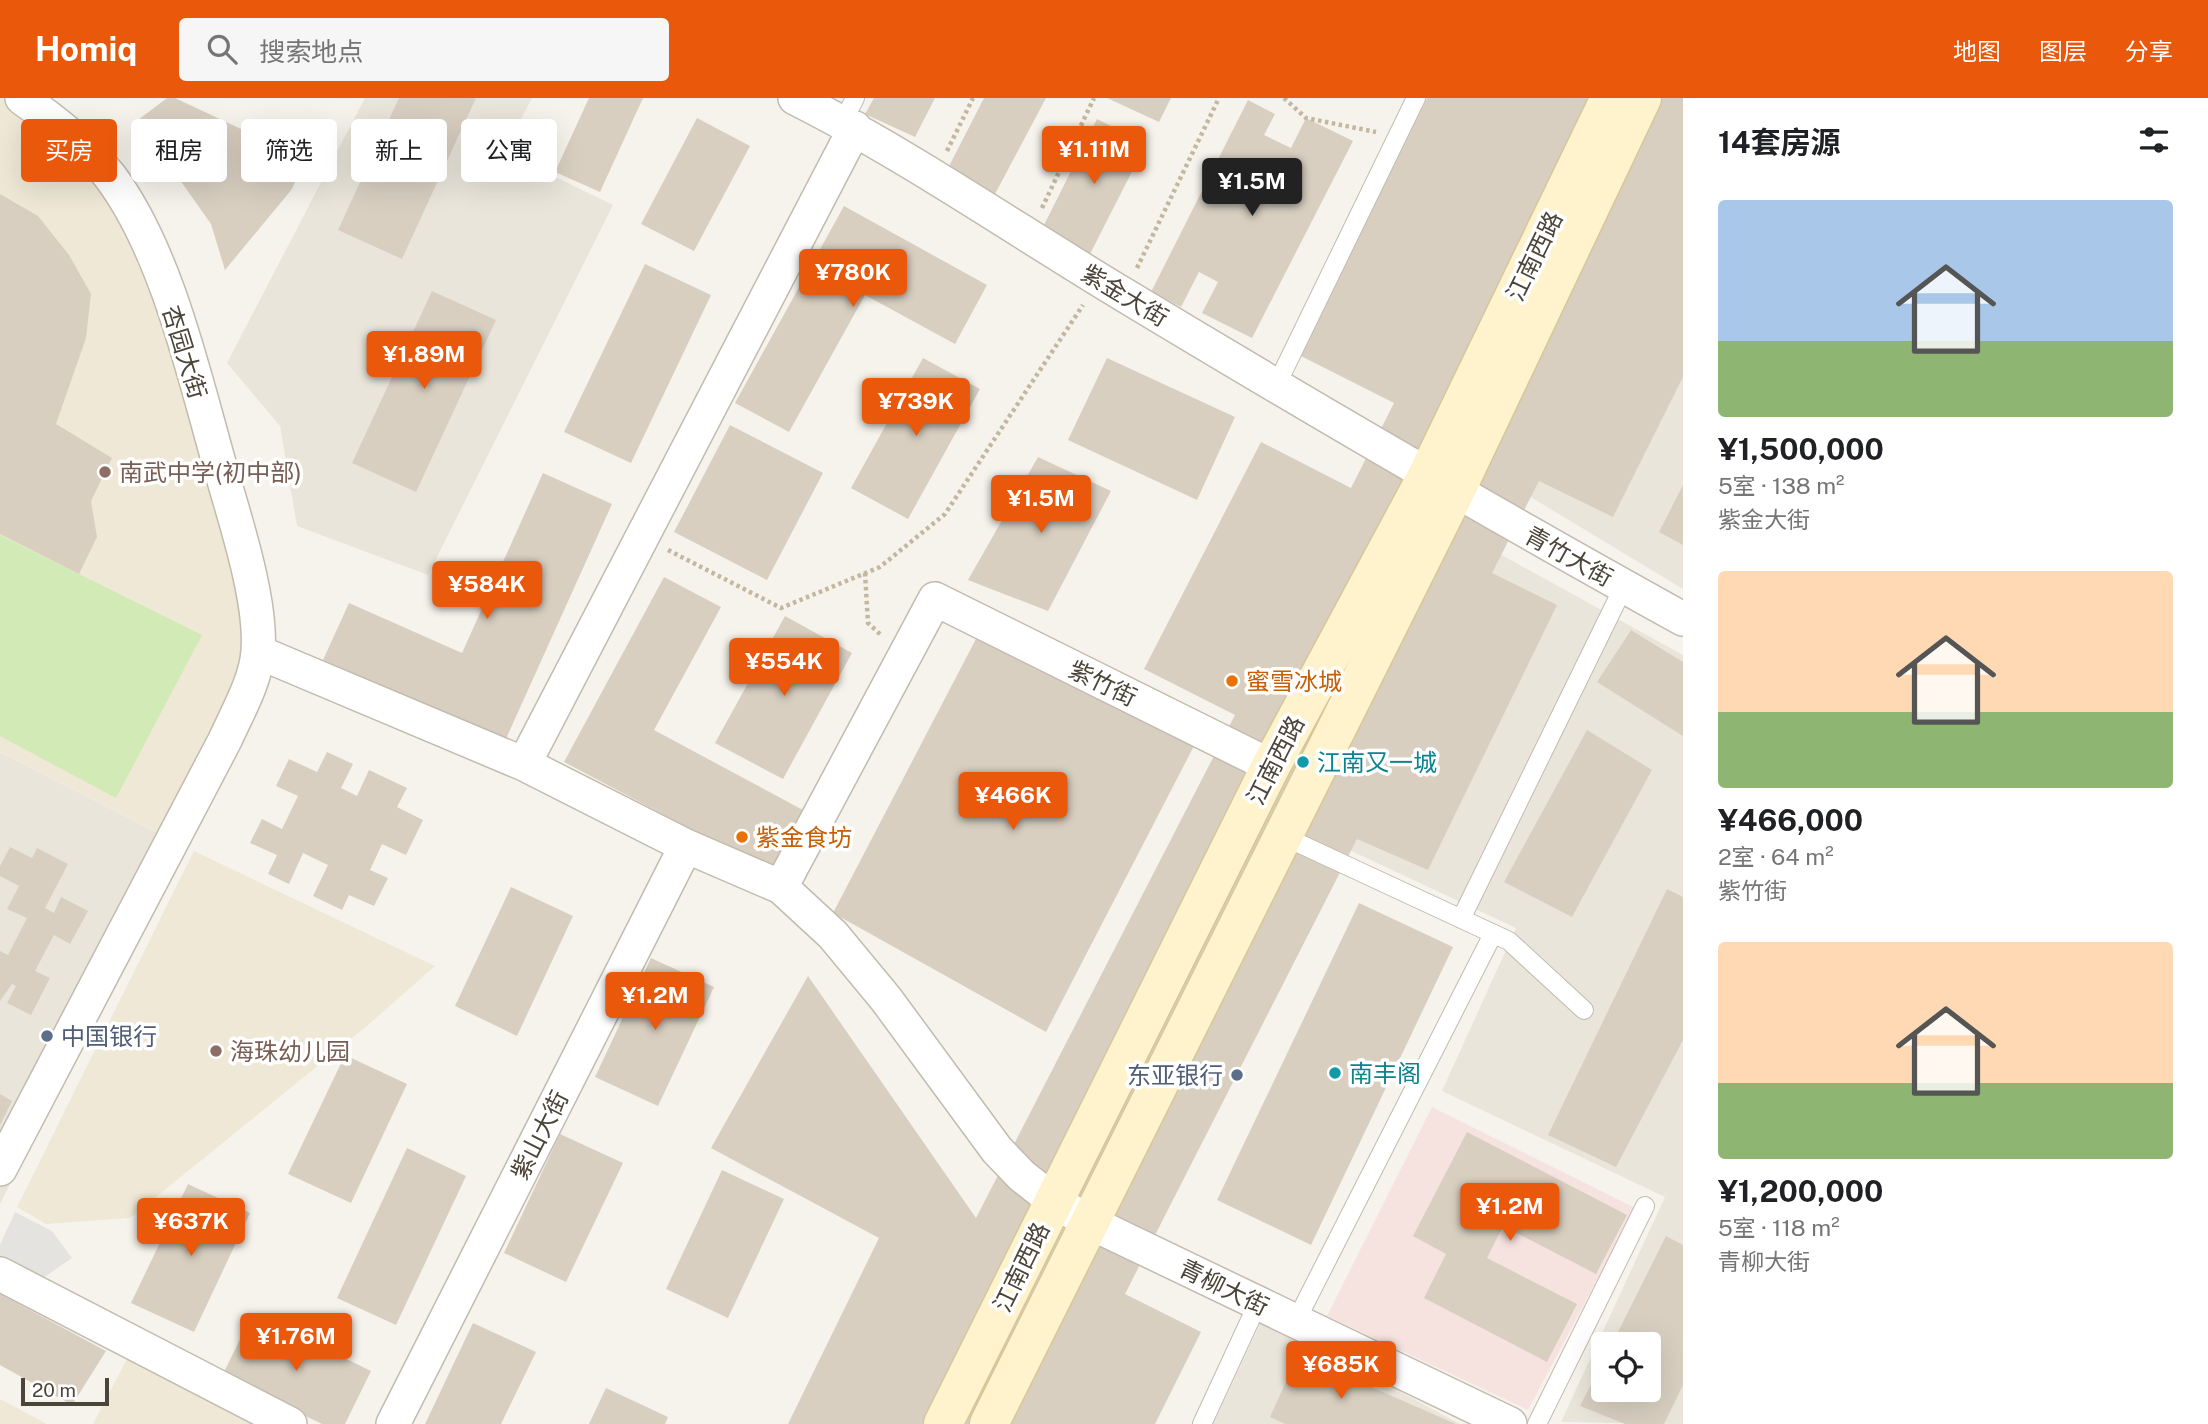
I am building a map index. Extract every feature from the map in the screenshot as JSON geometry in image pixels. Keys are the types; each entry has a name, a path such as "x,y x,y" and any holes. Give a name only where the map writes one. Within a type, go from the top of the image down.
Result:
{"main road":[{"name":"江南西路","path":"943,1424 1272,766 1441,484 1610,98"},
{"path":"989,1424 1283,836 1441,484 1642,98"}],"street":[{"name":"杏园大街","path":"22,98 78,140 109,176 149,246 200,397 243,549 258,652"},
{"name":"紫金大街","path":"795,98 851,116 934,177 1028,236 1441,484"},
{"path":"524,764 643,536 851,116"},
{"name":"青竹大街","path":"1441,484 1683,620"},
{"name":"紫竹街","path":"904,656 935,599 1272,766"},
{"path":"0,1169 225,740 249,686 258,652 524,764 686,846 780,887 833,935 886,999 997,1150 1022,1176 1054,1201 1089,1222"},
{"path":"780,887 904,656"},
{"name":"紫山大街","path":"393,1424 686,846"},
{"name":"青柳大街","path":"1089,1222 1510,1424"},
{"path":"0,1274 290,1424"}],"lane":[{"path":"1276,386 1416,98"},
{"path":"1461,919 1624,586"},
{"path":"1283,836 1509,941 1584,1010"},
{"path":"1296,1321 1493,934"},
{"path":"1537,1424 1645,1206"},
{"path":"1202,1424 1258,1303"}],"path":[{"path":"934,177 973,98"},
{"path":"1028,236 1094,98"},
{"path":"643,536 780,608 880,567 945,514 1112,288 1219,98"},
{"path":"1284,98 1306,118 1398,137"},
{"path":"865,573 868,623 904,656"}],"shaded area":[{"name":"南武中学(初中部)","path":"0,98 8,98 33,119 21,119 21,182 106,182 175,339 246,606 251,656 173,840 0,752"},
{"path":"365,98 532,98 521,119 461,119 461,182 557,182 557,178 613,205 428,575 297,526 280,426 227,363 321,182 337,182 337,152 351,125 351,182 447,182 447,119 354,119"},
{"path":"1683,132 1683,589 1509,484"},
{"path":"1480,543 1683,655 1683,1424 1561,1422 1591,1357 1591,1402 1661,1402 1661,1332 1603,1332 1665,1197 1442,1091 1516,928 1332,842"},
{"path":"0,752 172,840 121,965 0,1204"},
{"name":"海珠幼儿园","path":"194,851 435,966 367,1026 130,1218 46,1224 17,1207"},
{"path":"1432,1107 1635,1208 1528,1410 1327,1316"},
{"path":"15,1212 52,1231 72,1258 33,1285 0,1267 0,1245"},
{"path":"1263,1318 1460,1424 1213,1424"},
{"path":"129,1355 271,1424 93,1424"},
{"path":"0,1399 47,1424 0,1424"}],"green space":[{"path":"0,535 202,635 116,798 0,736"}],"building":[{"path":"167,98 175,98 220,119 139,119"},
{"path":"399,98 476,98 466,119 461,119 461,131 447,161 447,119 389,119"},
{"path":"589,98 643,98 600,192 557,173"},
{"path":"874,98 935,98 915,137 865,114"},
{"path":"984,98 1046,98 995,194 946,172"},
{"path":"1107,98 1171,98 1159,122"},
{"name":"江南又一城","path":"1427,98 1683,98 1683,377 1613,517 1539,481 1492,573 1557,605 1428,870 1357,839 1125,1294 1201,1332 1155,1424 788,1424 879,1238 711,1148 808,976 976,1218 1235,715 1144,669 1261,442 1351,488 1394,403 1295,353"},
{"path":"1248,100 1275,114 1264,135 1291,148 1306,118 1353,141 1252,338 1202,313 1218,282 1199,272 1181,307 1151,292"},
{"path":"697,118 750,146 694,251 641,224"},
{"path":"1097,119 1146,144 1090,254 1042,229"},
{"path":"227,122 241,129 241,182 295,182 225,270 211,224 181,182 227,182"},
{"path":"360,182 437,182 402,259 338,230"},
{"path":"0,194 38,216 69,255 91,294 86,338 56,424 112,458 91,501 97,537 79,574 0,534"},
{"path":"844,206 987,285 955,344 865,295 789,432 735,403"},
{"path":"645,264 711,295 631,463 564,432"},
{"path":"432,291 496,320 416,492 352,463"},
{"path":"923,358 980,389 908,519 851,488"},
{"path":"1107,358 1235,417 1197,500 1068,440"},
{"path":"730,425 823,473 767,580 674,532"},
{"path":"1038,457 1111,491 1048,611 968,580"},
{"path":"543,473 612,504 505,741 323,660 349,603 462,653"},
{"path":"1683,485 1683,545 1659,532"},
{"path":"664,577 721,607 654,730 803,810 770,871 564,762"},
{"path":"785,616 852,653 783,779 715,743"},
{"path":"1631,630 1683,662 1683,736 1597,682"},
{"path":"977,637 1195,744 1046,1032 833,913"},
{"path":"1587,730 1652,770 1572,917 1504,882"},
{"path":"327,752 353,764 341,788 357,796 369,770 407,788 397,807 423,820 406,855 382,844 370,870 388,878 374,906 349,895 342,910 313,896 328,865 303,853 289,884 268,874 277,855 250,843 262,819 282,829 298,796 276,786 289,759 317,772"},
{"path":"10,847 32,858 37,848 68,864 45,908 54,913 61,897 88,911 70,944 54,935 35,971 50,978 31,1015 7,1003 16,986 12,984 0,1001 0,951 8,955 27,918 7,909 19,886 0,876 0,866"},
{"path":"511,887 573,916 517,1036 455,1006"},
{"path":"1667,889 1683,897 1683,1040 1616,1167 1548,1135"},
{"name":"南丰阁","path":"1359,903 1453,947 1311,1245 1217,1200"},
{"path":"651,958 714,987 658,1106 595,1077"},
{"path":"345,1055 407,1084 351,1203 288,1174"},
{"path":"0,1094 12,1101 0,1125"},
{"path":"1467,1132 1627,1215 1596,1274 1503,1226 1487,1258 1577,1304 1547,1362 1424,1298 1446,1254 1413,1236"},
{"path":"560,1134 623,1163 566,1282 504,1253"},
{"path":"407,1148 466,1176 396,1325 337,1298"},
{"path":"722,1170 784,1199 728,1318 666,1289"},
{"path":"188,1184 250,1213 194,1332 131,1303"},
{"path":"1666,1236 1683,1245 1683,1385 1664,1424 1625,1424 1580,1406 1591,1384 1591,1402 1661,1402 1661,1332 1618,1332"},
{"path":"0,1294 106,1351 72,1405 0,1365"},
{"path":"253,1313 371,1371 345,1424 322,1424 222,1376"},
{"path":"473,1323 536,1352 501,1424 425,1424"},
{"path":"1298,1355 1456,1424 1285,1424 1270,1417"},
{"path":"606,1388 668,1417 665,1424 589,1424"}],"tunnel":[{"path":"965,1424 1084,1185"}],"place":[{"name":"南武中学(初中部)","path":"105,472"},
{"name":"蜜雪冰城","path":"1232,681"},
{"name":"江南又一城","path":"1303,762"},
{"name":"紫金食坊","path":"742,837"},
{"name":"中国银行","path":"47,1036"},
{"name":"海珠幼儿园","path":"216,1051"},
{"name":"南丰阁","path":"1335,1073"},
{"name":"东亚银行","path":"1237,1075"}]}
